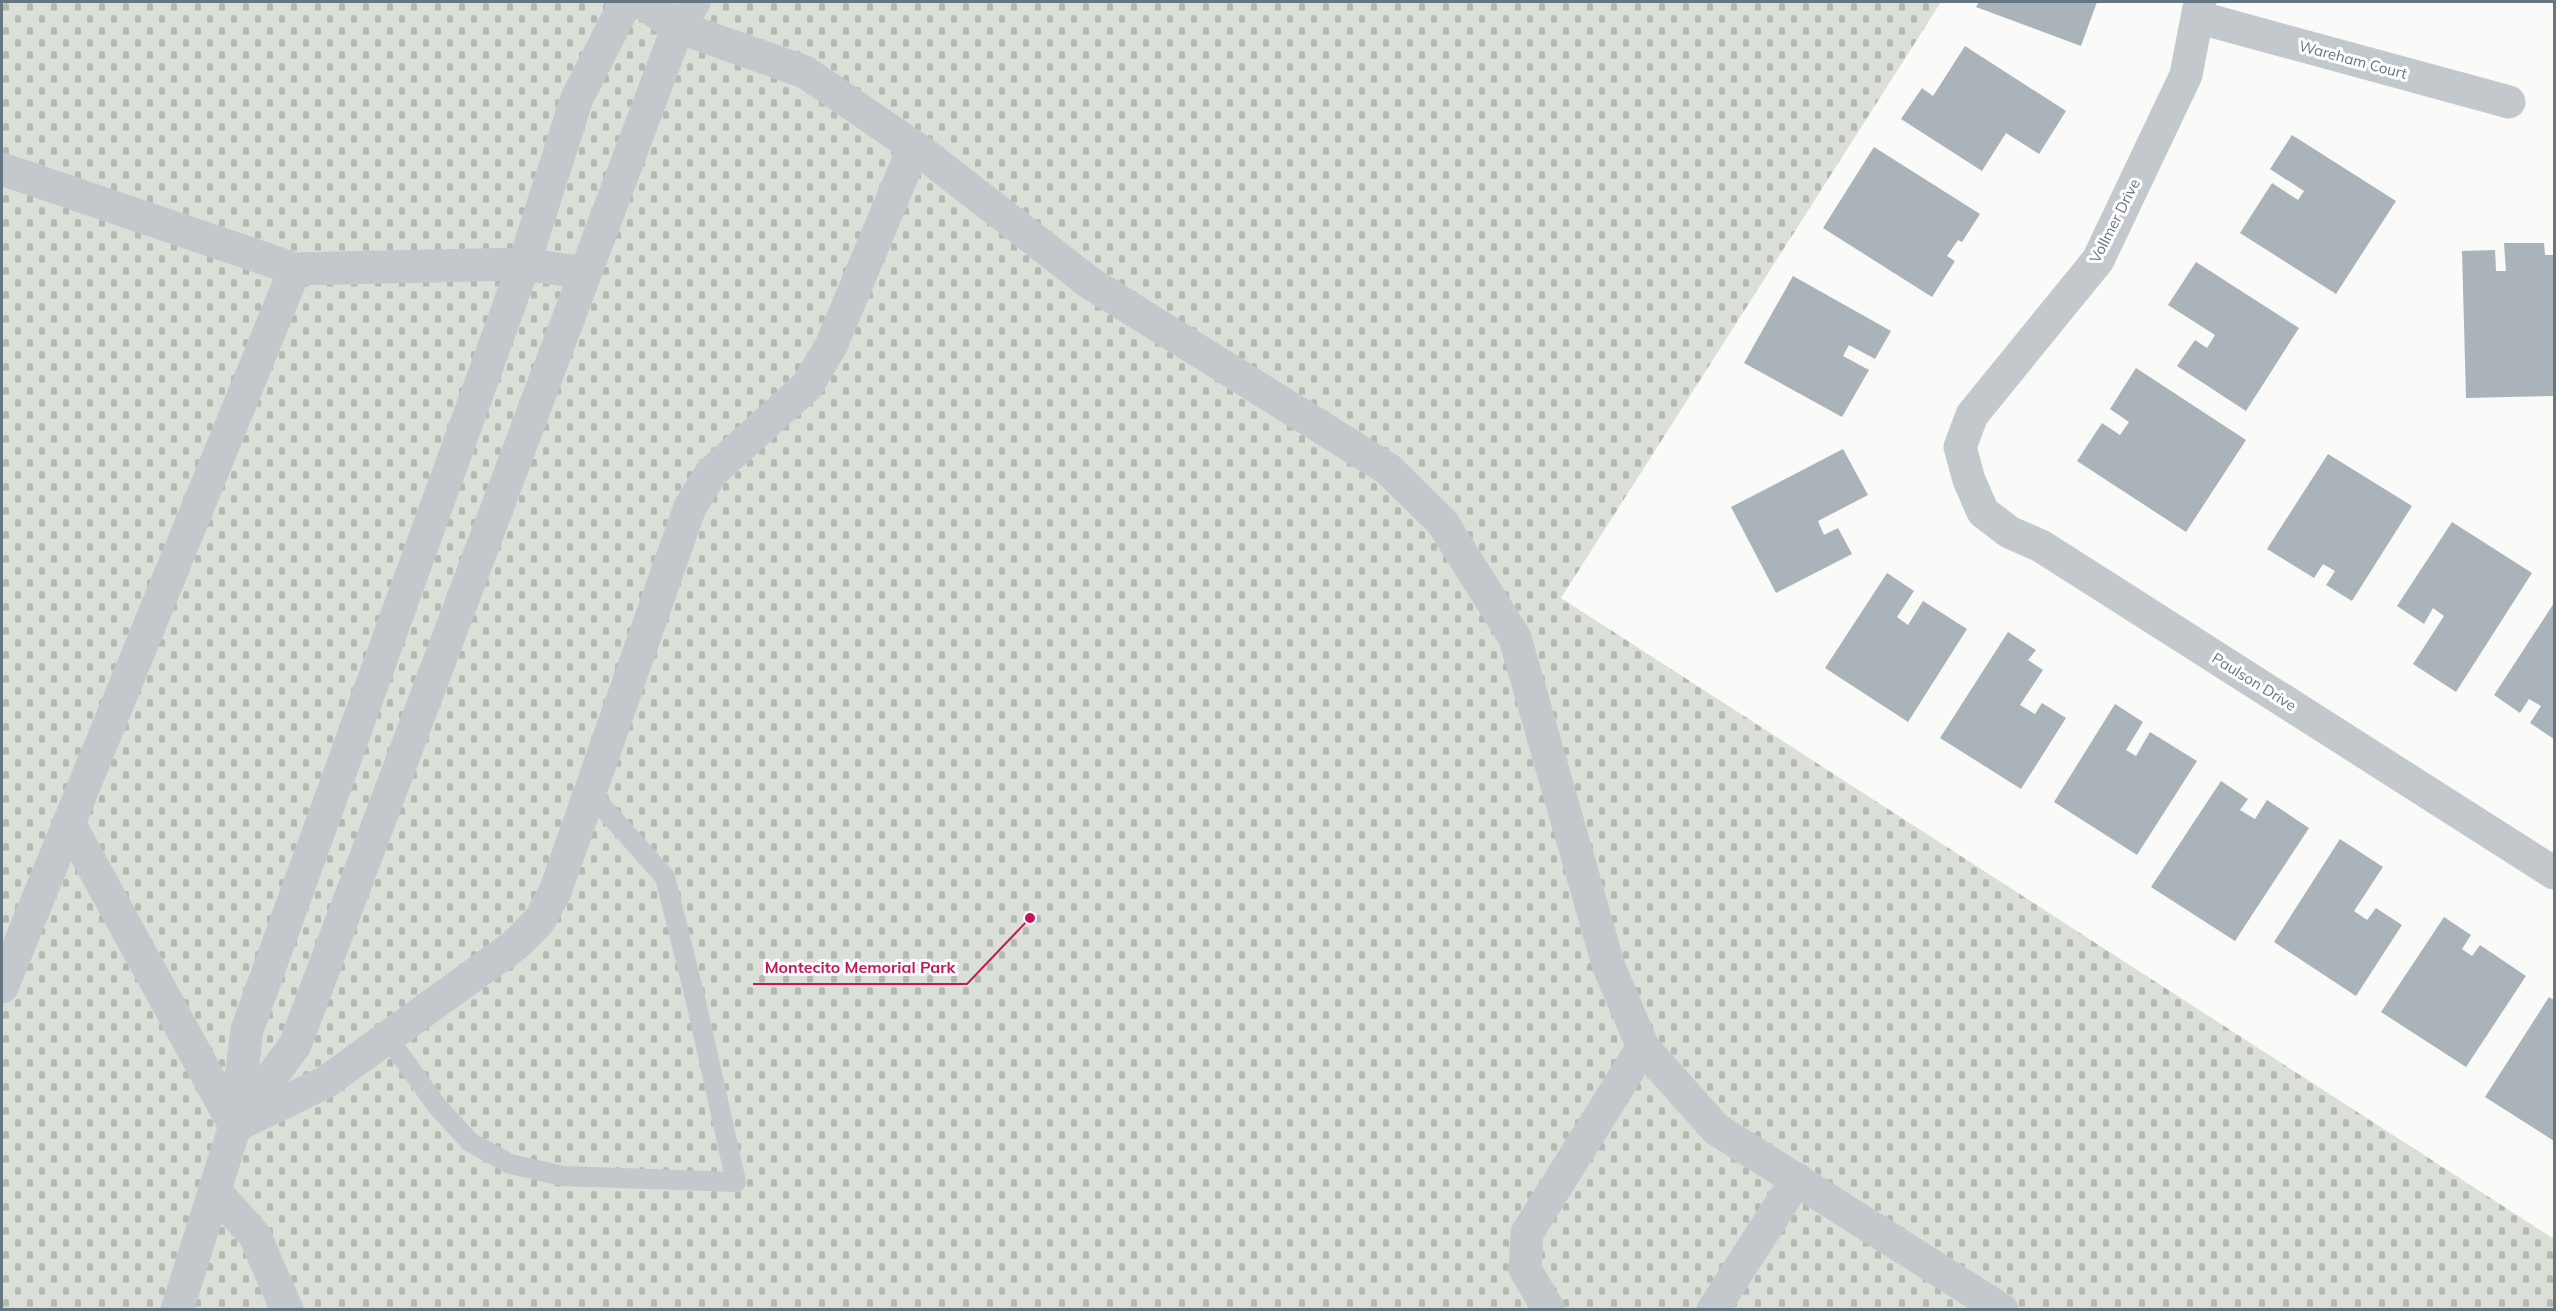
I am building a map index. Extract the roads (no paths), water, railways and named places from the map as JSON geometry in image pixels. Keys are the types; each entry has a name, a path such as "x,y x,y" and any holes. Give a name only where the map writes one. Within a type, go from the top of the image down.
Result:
{"street":[{"path":"177,1310 235,1126 247,1030 524,264 577,98 626,2"},
{"path":"641,2 686,14 805,72 914,147 1090,283 1388,469 1442,522 1515,638 1609,967 1643,1047 1716,1129 2002,1310"},
{"name":"Wareham Court","path":"2199,9 2509,102"},
{"name":"Vollmer Drive","path":"1969,480 1960,447 1972,415 2098,260 2186,75 2199,9"},
{"path":"235,1126 295,1045 585,273 686,14"},
{"path":"235,1126 326,1082 515,945 539,921 555,892 690,507 711,473 807,386 836,336 914,147"},
{"path":"2,169 295,269 524,264 585,273"},
{"path":"2,987 295,269"},
{"name":"Paulson Drive","path":"1969,480 1983,512 2009,532 2041,546 2554,873"},
{"path":"69,823 235,1126"},
{"path":"1549,1310 1525,1269 1527,1233 1643,1047"},
{"path":"1713,1310 1797,1179"},
{"path":"214,1190 255,1236 287,1310"}],"lane":[{"path":"388,1038 438,1106 470,1142 510,1164 563,1176 735,1182 697,1006 665,877 590,793"}],"place":[{"name":"Montecito Memorial Park","path":"1030,918"}]}
